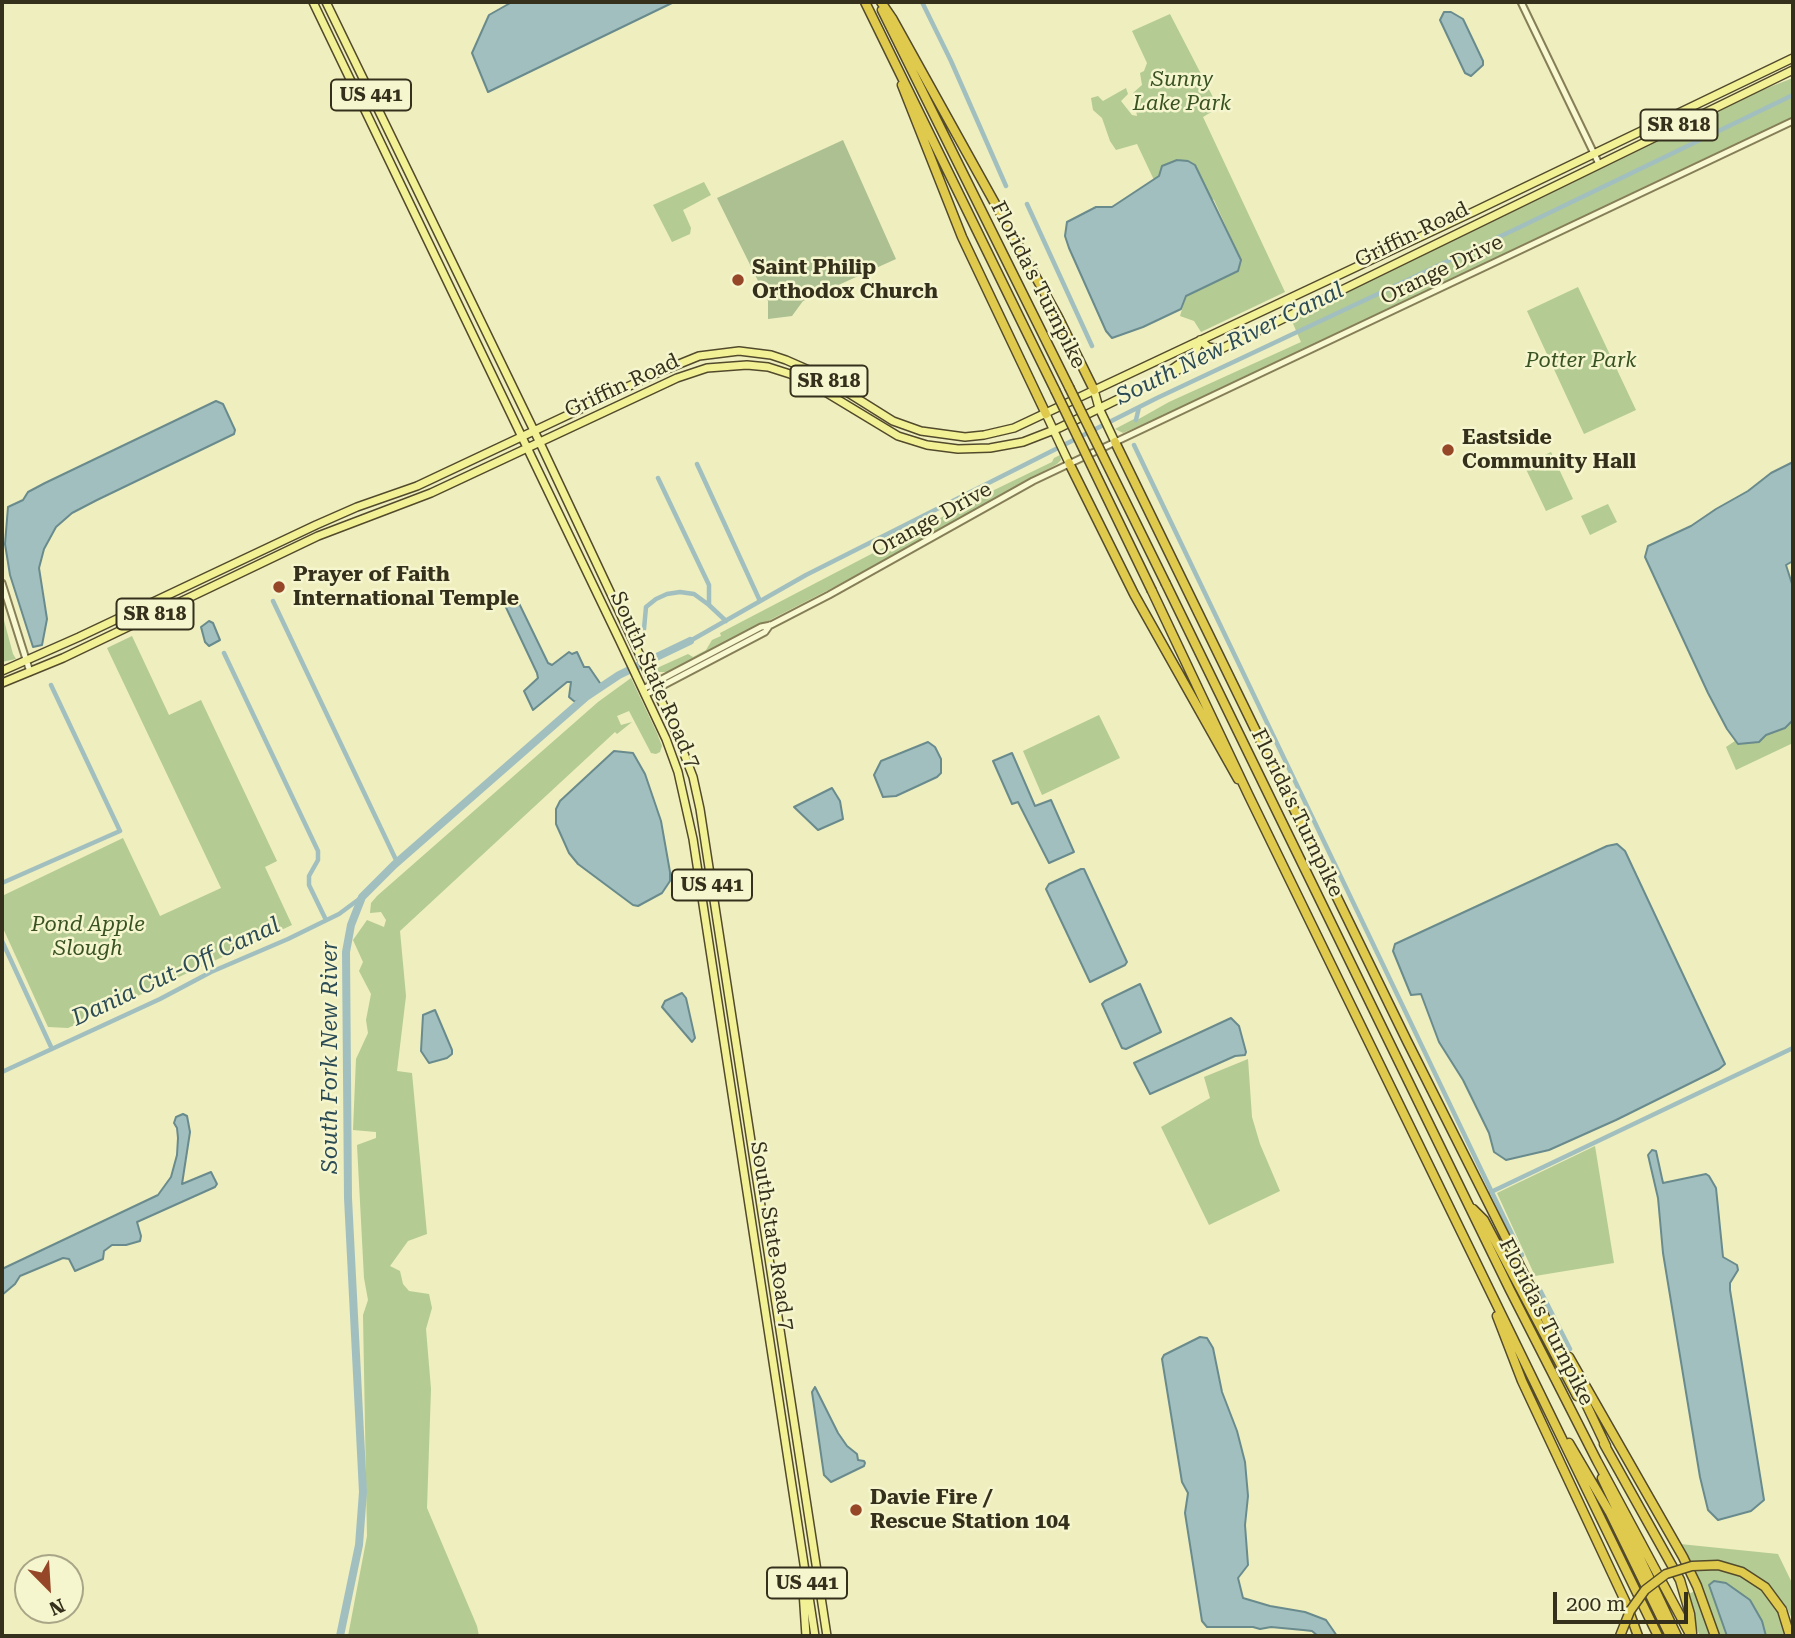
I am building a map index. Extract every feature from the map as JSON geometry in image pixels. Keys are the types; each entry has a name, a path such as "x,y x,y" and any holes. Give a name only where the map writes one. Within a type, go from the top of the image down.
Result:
{"highway":[{"name":"Florida's Turnpike","path":"865,2 1658,1636"},
{"name":"Florida's Turnpike","path":"880,2 1466,1201 1597,1461 1692,1636"},
{"path":"880,2 892,18 1058,317 1094,390"},
{"path":"893,59 905,96 962,237 1046,414"},
{"path":"1115,442 1606,1446"},
{"path":"1069,463 1134,594 1248,794"},
{"path":"1466,1201 1483,1220 1530,1311 1685,1592 1692,1636"},
{"path":"1481,1274 1522,1381 1626,1603 1638,1636"},
{"path":"1532,1290 1683,1557 1716,1636"},
{"path":"1555,1423 1577,1453 1610,1513 1670,1636"},
{"path":"1597,1461 1604,1486 1676,1636"},
{"path":"1620,1636 1630,1611 1645,1590 1667,1574 1692,1566 1718,1565 1742,1572 1765,1587 1782,1610 1790,1636"}],"main road":[{"name":"South State Road 7","path":"313,2 523,437 670,750 688,810 815,1636"},
{"name":"South State Road 7","path":"326,2 540,443 648,673 687,760 697,792 827,1636"},
{"name":"Griffin Road","path":"2,671 326,521 417,486 699,356 739,351 771,355 802,366 893,421 920,431 946,436 984,435 1014,428 1491,204 1793,58"},
{"name":"Griffin Road","path":"2,683 318,536 413,501 677,378 707,368 768,368 790,374 812,383 898,436 927,445 990,449 1054,434 1101,412 1159,379 1793,70"},
{"path":"1669,130 1670,125 1711,105 1718,94"},
{"path":"1484,219 1484,210 1491,204"},
{"path":"1458,232 1471,219 1473,212"},
{"path":"432,251 441,257 450,258"},
{"path":"440,265 450,267 458,275"},
{"path":"1159,379 1195,352 1200,340 1208,347 1220,349"},
{"path":"1094,390 1115,442"},
{"path":"1046,414 1069,463"},
{"path":"584,565 594,568 603,578"},
{"path":"688,810 695,822 703,828"},
{"path":"749,1203 756,1214 763,1218"},
{"path":"799,1530 806,1636"}],"street":[{"path":"1521,2 1599,164"},
{"name":"Orange Drive","path":"644,692 765,632 771,625 1069,463 1793,121"},
{"path":"2,583 30,672"},
{"name":"Orange Drive","path":"654,687 761,626 771,625"},
{"path":"711,661 717,650"}],"green space":[{"name":"Sunny Lake Park","path":"1170,14 1214,99 1209,102 1213,111 1203,117 1285,292 1201,332 1194,321 1180,316 1186,296 1238,271 1241,260 1214,200 1160,175 1154,180 1137,144 1116,150 1102,118 1093,110 1091,98 1098,96 1103,101 1126,88 1128,94 1121,101 1132,115 1137,116 1133,93 1142,85 1140,73 1144,71 1147,63 1132,31"},
{"path":"1793,78 1793,119 1193,403 1123,433 1115,429 1301,342 1291,319 1762,90"},
{"path":"843,140 896,259 803,301 792,316 768,319 768,301 717,198"},
{"path":"704,182 711,195 683,210 691,228 690,234 672,242 653,205"},
{"name":"Potter Park","path":"1578,287 1636,410 1584,434 1527,311"},
{"path":"1551,452 1573,499 1546,511 1524,465"},
{"path":"1060,455 1061,460 1057,464 871,568 669,672 655,672 653,667 657,668 688,654 693,657 706,650 712,640 721,636 720,633 1052,462"},
{"path":"1608,504 1617,522 1590,535 1581,516"},
{"path":"2,613 16,659 2,662"},
{"name":"Pond Apple Slough","path":"132,636 169,715 201,700 277,861 265,867 292,925 68,1028 48,1027 2,926 2,896 123,838 160,916 221,888 107,648"},
{"path":"631,678 657,733 662,746 660,752 651,753 629,711 617,716 621,725 632,722 617,734 615,732 400,931 406,996 397,1071 412,1073 427,1234 408,1241 390,1266 400,1271 403,1284 409,1291 429,1294 432,1308 426,1329 431,1389 427,1508 479,1636 348,1636 367,1536 363,1315 368,1300 364,1278 357,1145 376,1138 376,1132 353,1130 356,1059 368,1033 366,1020 371,994 359,971 363,962 353,940 367,920 384,927 386,920 381,912 370,913 371,903 377,896 598,702"},
{"path":"1099,715 1120,758 1042,795 1023,751"},
{"path":"1793,720 1793,743 1736,770 1726,747 1735,741 1740,744 1759,742 1766,735 1785,728"},
{"path":"1248,1059 1252,1117 1280,1191 1209,1225 1161,1127 1210,1098 1204,1077"},
{"path":"1595,1146 1614,1263 1535,1276 1497,1193"},
{"path":"1680,1544 1778,1554 1793,1585 1793,1621 1787,1608 1777,1612 1787,1636 1766,1636 1762,1621 1709,1585 1727,1636 1719,1636 1704,1594"},
{"path":"1696,1591 1713,1636 1700,1636 1682,1596"}],"water":[{"path":"512,2 674,2 488,92 472,53 489,15"},
{"path":"1444,12 1451,12 1463,19 1483,61 1483,65 1471,76 1465,73 1440,20"},
{"path":"1177,160 1195,165 1241,260 1238,271 1186,296 1181,309 1112,338 1106,331 1069,248 1065,236 1067,222 1096,207 1112,207 1159,176 1162,166"},
{"path":"216,401 223,404 235,430 234,434 72,513 56,527 44,549 39,568 47,619 42,645 33,647 10,575 5,544 8,507 23,500 28,492 45,483"},
{"path":"1793,462 1793,561 1786,565 1793,587 1793,720 1785,728 1766,735 1759,742 1738,744 1708,693 1645,557 1648,546 1691,526 1748,491 1771,473"},
{"path":"514,593 548,663 552,665 569,652 577,652 584,667 589,667 602,686 575,702 569,697 571,682 567,682 533,710 524,691 538,678 537,673 502,599"},
{"path":"209,621 213,623 220,640 209,646 205,642 201,627"},
{"path":"928,742 935,747 941,759 941,773 896,796 883,797 874,775 881,761"},
{"path":"614,751 633,753 645,774 661,821 670,872 670,881 662,893 638,906 578,864 569,853 556,824 556,809 560,801"},
{"path":"1012,753 1035,806 1051,800 1074,852 1049,863 1018,802 1012,804 993,761"},
{"path":"832,788 840,801 843,819 818,830 794,807"},
{"path":"1617,844 1625,851 1725,1064 1616,1120 1549,1150 1506,1160 1494,1152 1489,1133 1463,1080 1439,1042 1421,994 1411,995 1393,951 1395,944 1607,846"},
{"path":"1084,869 1127,962 1090,982 1046,889 1049,884"},
{"path":"1140,984 1161,1032 1126,1049 1122,1048 1102,1004"},
{"path":"682,993 686,998 695,1038 692,1042 662,1007 665,1001"},
{"path":"435,1010 452,1054 429,1063 421,1051 423,1015"},
{"path":"1231,1018 1239,1026 1245,1055 1235,1056 1150,1094 1134,1063"},
{"path":"183,1114 187,1116 190,1132 182,1184 211,1172 217,1184 215,1187 137,1222 140,1241 112,1245 104,1251 103,1259 75,1271 69,1259 63,1258 20,1276 2,1295 2,1269 158,1195 171,1177 178,1138 174,1123 176,1117"},
{"path":"1652,1150 1656,1151 1663,1183 1706,1174 1709,1176 1716,1188 1723,1257 1737,1265 1738,1270 1730,1283 1730,1290 1764,1500 1751,1511 1718,1520 1708,1510 1700,1477 1663,1253 1658,1198 1648,1155"},
{"path":"1200,1337 1207,1338 1213,1348 1222,1392 1245,1462 1248,1565 1238,1578 1243,1598 1305,1612 1326,1620 1337,1636 1318,1636 1312,1631 1271,1627 1207,1627 1202,1621 1185,1513 1188,1493 1182,1482 1162,1359 1164,1355"},
{"path":"815,1387 838,1433 857,1454 858,1460 865,1463 864,1466 831,1482 824,1475 812,1392"},
{"path":"1714,1581 1726,1583 1750,1600 1762,1621 1766,1636 1727,1636 1709,1585"}],"waterway":[{"path":"922,2 1006,186"},
{"name":"South New River Canal","path":"690,641 806,575 1157,398 1793,95"},
{"path":"1027,204 1092,346"},
{"path":"1136,420 1139,407"},
{"path":"1134,445 1522,1255"},
{"path":"697,464 760,601"},
{"path":"658,478 709,585 709,605 726,621"},
{"path":"644,629 646,607 667,594 694,594 709,605"},
{"path":"273,601 397,862"},
{"name":"South Fork New River","path":"340,1636 359,1545 363,1492 348,1198 346,952 351,925 362,897 394,865 586,697 619,675 690,641"},
{"path":"224,653 318,851 318,860 309,876 309,885 326,920"},
{"path":"2,883 120,831 51,685"},
{"name":"Dania Cut-Off Canal","path":"2,1072 160,999 211,972 288,939 339,914 362,897"},
{"path":"2,941 52,1049"},
{"path":"1491,1192 1793,1048"},
{"path":"1538,1286 1570,1349"}],"place":[{"name":"Saint Philip Orthodox Church","path":"738,280"},
{"name":"Eastside Community Hall","path":"1448,450"},
{"name":"Prayer of Faith International Temple","path":"279,587"},
{"name":"Davie Fire / Rescue Station 104","path":"856,1510"}]}
